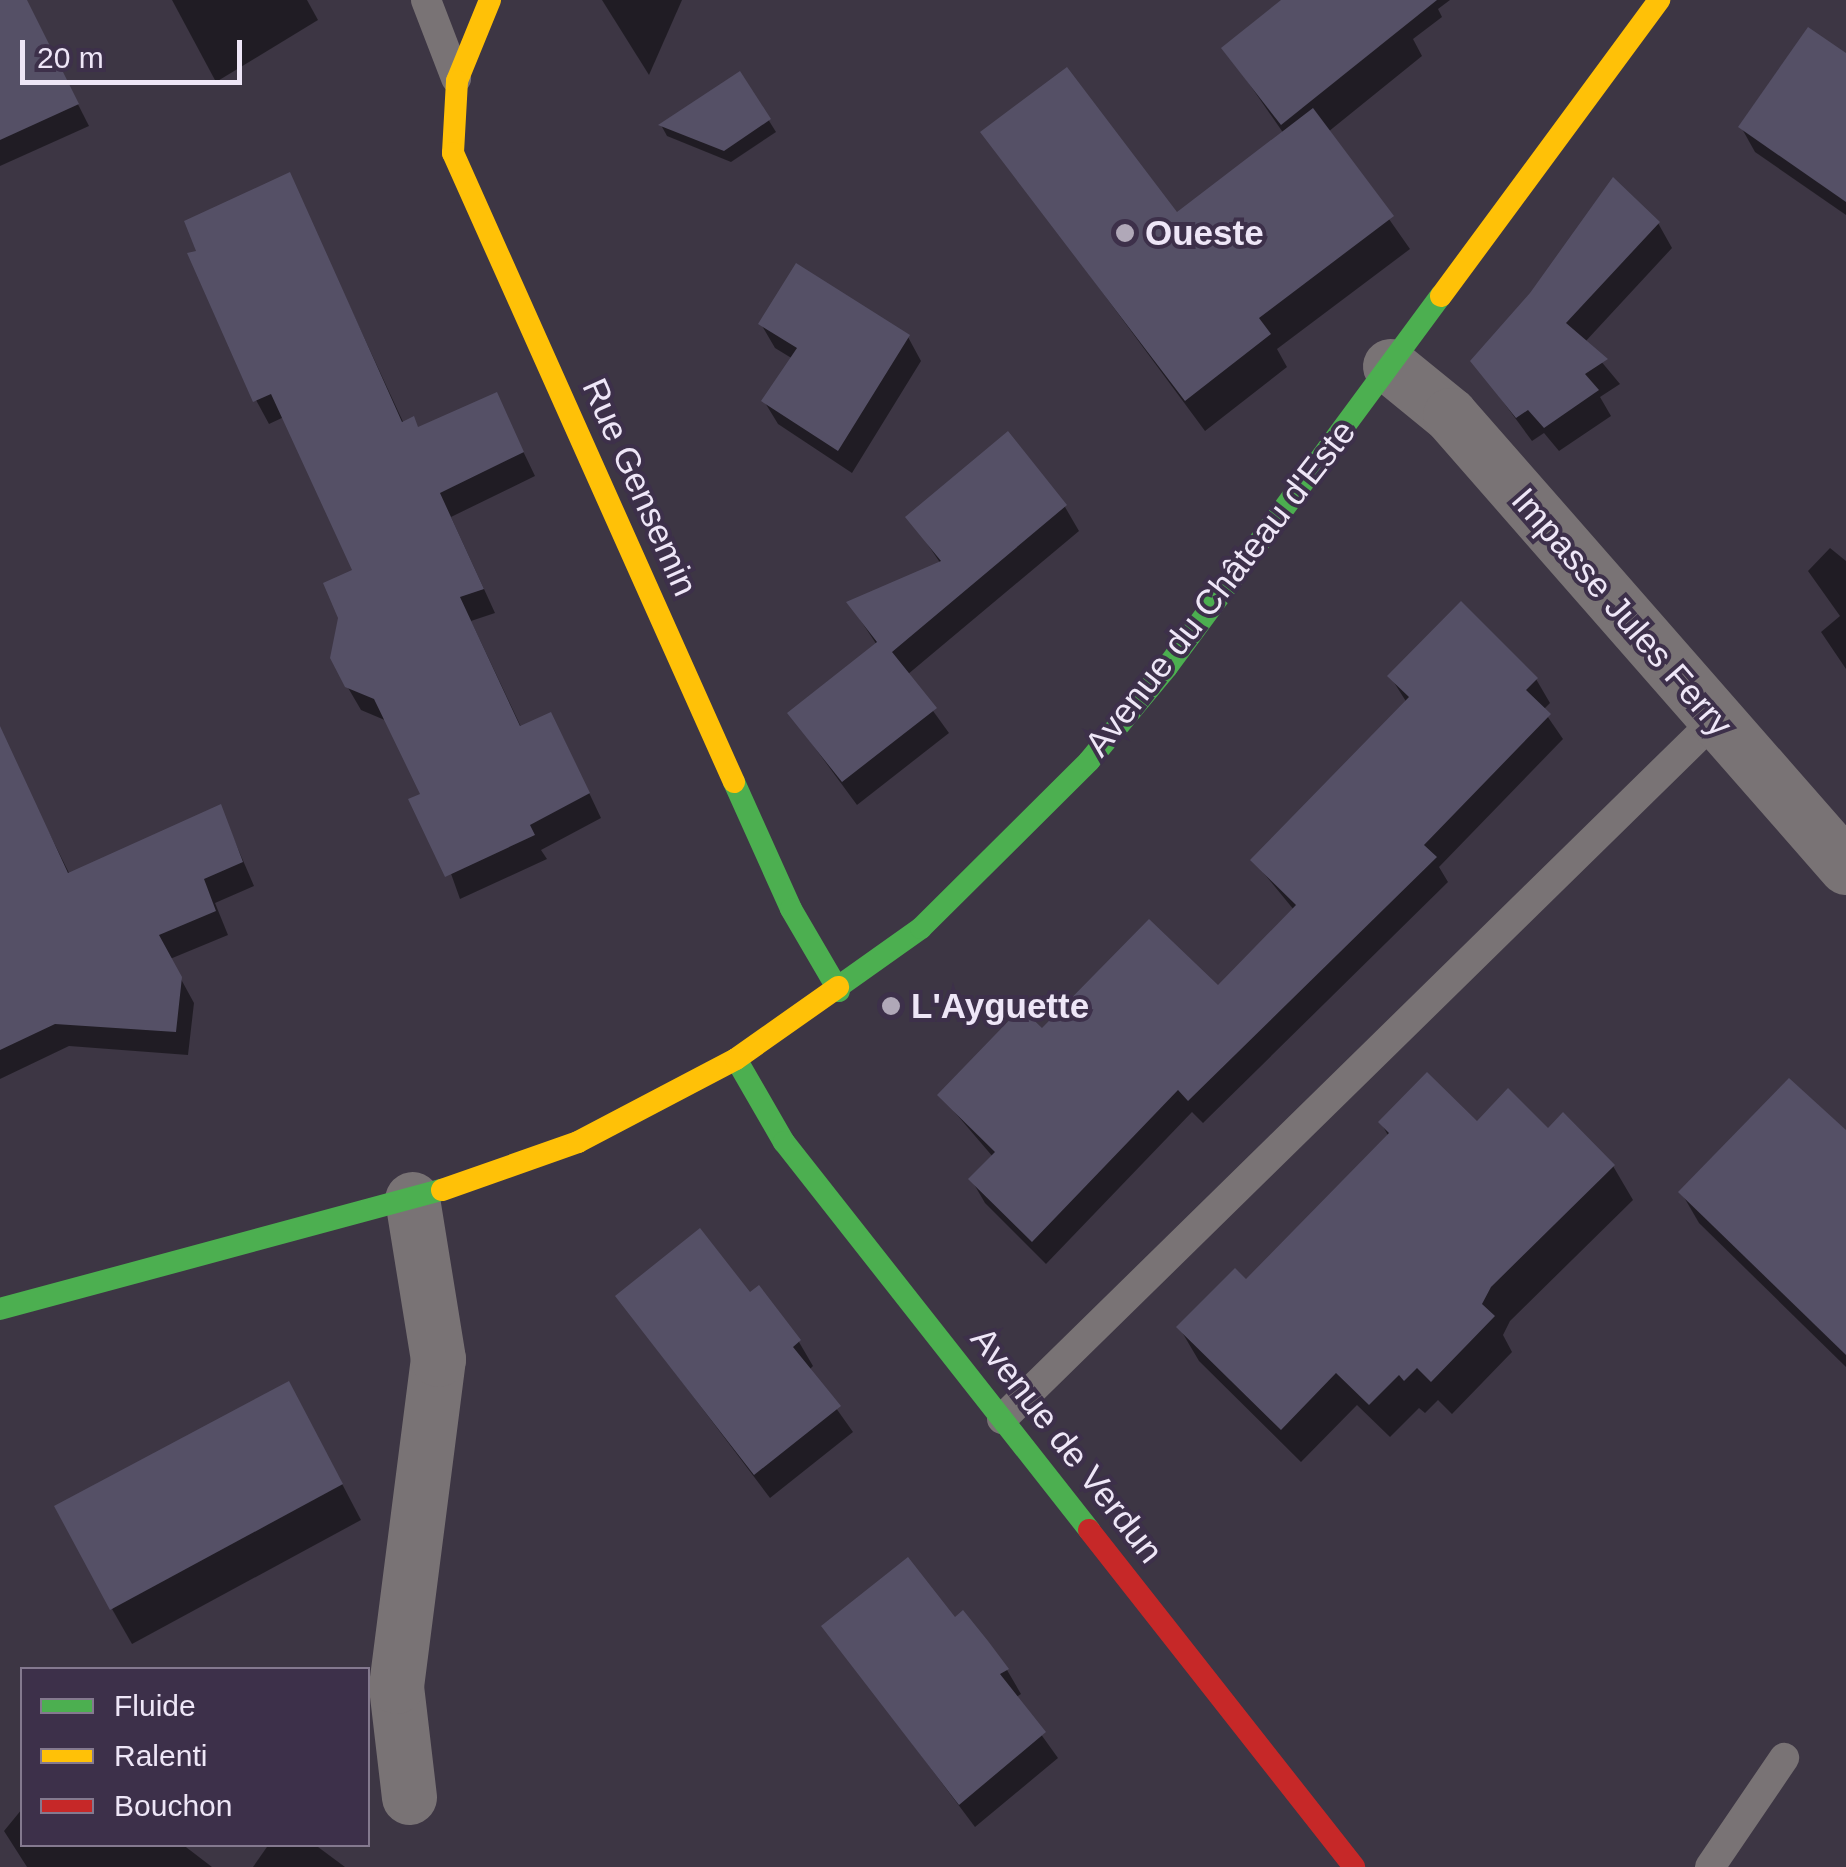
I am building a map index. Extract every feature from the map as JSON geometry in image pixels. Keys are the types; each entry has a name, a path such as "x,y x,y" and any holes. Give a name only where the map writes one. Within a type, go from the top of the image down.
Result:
{"street":[{"name":"Rue Gensemin","path":"490,0 456,81 452,153 791,909 839,991"},
{"name":"Avenue du Château d'Este","path":"0,1309 412,1199 578,1142 736,1059 839,991 921,928 1089,760 1167,667 1659,0"},
{"name":"Impasse Jules Ferry","path":"1390,366 1450,415 1846,867"},
{"name":"Avenue de Verdun","path":"736,1059 784,1142 1354,1867"},
{"path":"409,1797 396,1686 438,1359 412,1199"}],"lane":[{"path":"426,0 456,81"},
{"path":"1002,1418 1715,720"},
{"path":"1710,1867 1784,1758"}],"building":[{"path":"0,0 27,0 79,104 0,140"},
{"path":"1281,0 1437,0 1281,125 1221,48"},
{"path":"1808,27 1846,53 1846,202 1738,127"},
{"name":"Oueste","path":"1067,67 1177,212 1313,108 1394,216 1259,318 1271,334 1185,401 980,132"},
{"path":"740,71 771,119 724,151 658,125"},
{"path":"290,172 402,422 414,416 418,427 497,392 524,452 440,493 484,589 460,597 520,726 551,712 590,793 530,825 535,835 445,877 408,799 420,794 374,699 345,687 330,658 338,618 323,583 352,570 271,394 253,402 187,253 196,251 184,221"},
{"path":"1613,177 1660,222 1566,323 1608,359 1585,374 1599,390 1544,428 1528,410 1516,418 1470,361 1530,293"},
{"path":"796,263 910,335 838,451 761,401 797,348 758,324"},
{"path":"1008,431 1067,505 892,652 937,708 842,782 787,713 877,642 846,602 941,561 905,517"},
{"path":"1461,601 1538,678 1526,690 1551,714 1424,845 1437,857 1188,1101 1178,1090 1032,1242 968,1179 995,1152 937,1095 1021,1008 1042,1028 1149,919 1218,985 1296,905 1250,860 1409,697 1387,676"},
{"path":"0,726 68,873 221,804 243,862 204,879 216,911 159,935 182,977 176,1032 55,1024 0,1050"},
{"path":"1427,1072 1477,1121 1508,1088 1548,1128 1563,1112 1615,1165 1491,1287 1482,1304 1495,1316 1431,1382 1417,1368 1404,1381 1399,1375 1369,1405 1336,1373 1281,1430 1176,1327 1235,1268 1246,1279 1389,1133 1378,1122"},
{"path":"1789,1078 1846,1130 1846,1355 1678,1192"},
{"path":"700,1228 750,1292 759,1285 801,1340 793,1347 841,1406 754,1475 615,1296"},
{"path":"289,1381 343,1484 110,1610 54,1506"},
{"path":"908,1557 955,1617 963,1610 988,1641 1009,1669 1000,1674 1046,1732 959,1805 821,1626"}],"traffic: fast":[{"path":"838,987 921,928 1089,761 1167,667 1441,296"},
{"path":"734,782 791,909 839,991"},
{"path":"736,1059 784,1142 1089,1530"},
{"path":"0,1309 442,1190"}],"traffic: slow":[{"path":"490,0 457,81 453,153 734,782"},
{"path":"1441,296 1659,0"},
{"path":"442,1190 578,1142 736,1059 838,987"}],"traffic: jam":[{"path":"1089,1530 1354,1867"}],"place":[{"name":"Oueste","path":"1125,233"},
{"name":"L'Ayguette","path":"891,1006"}]}
